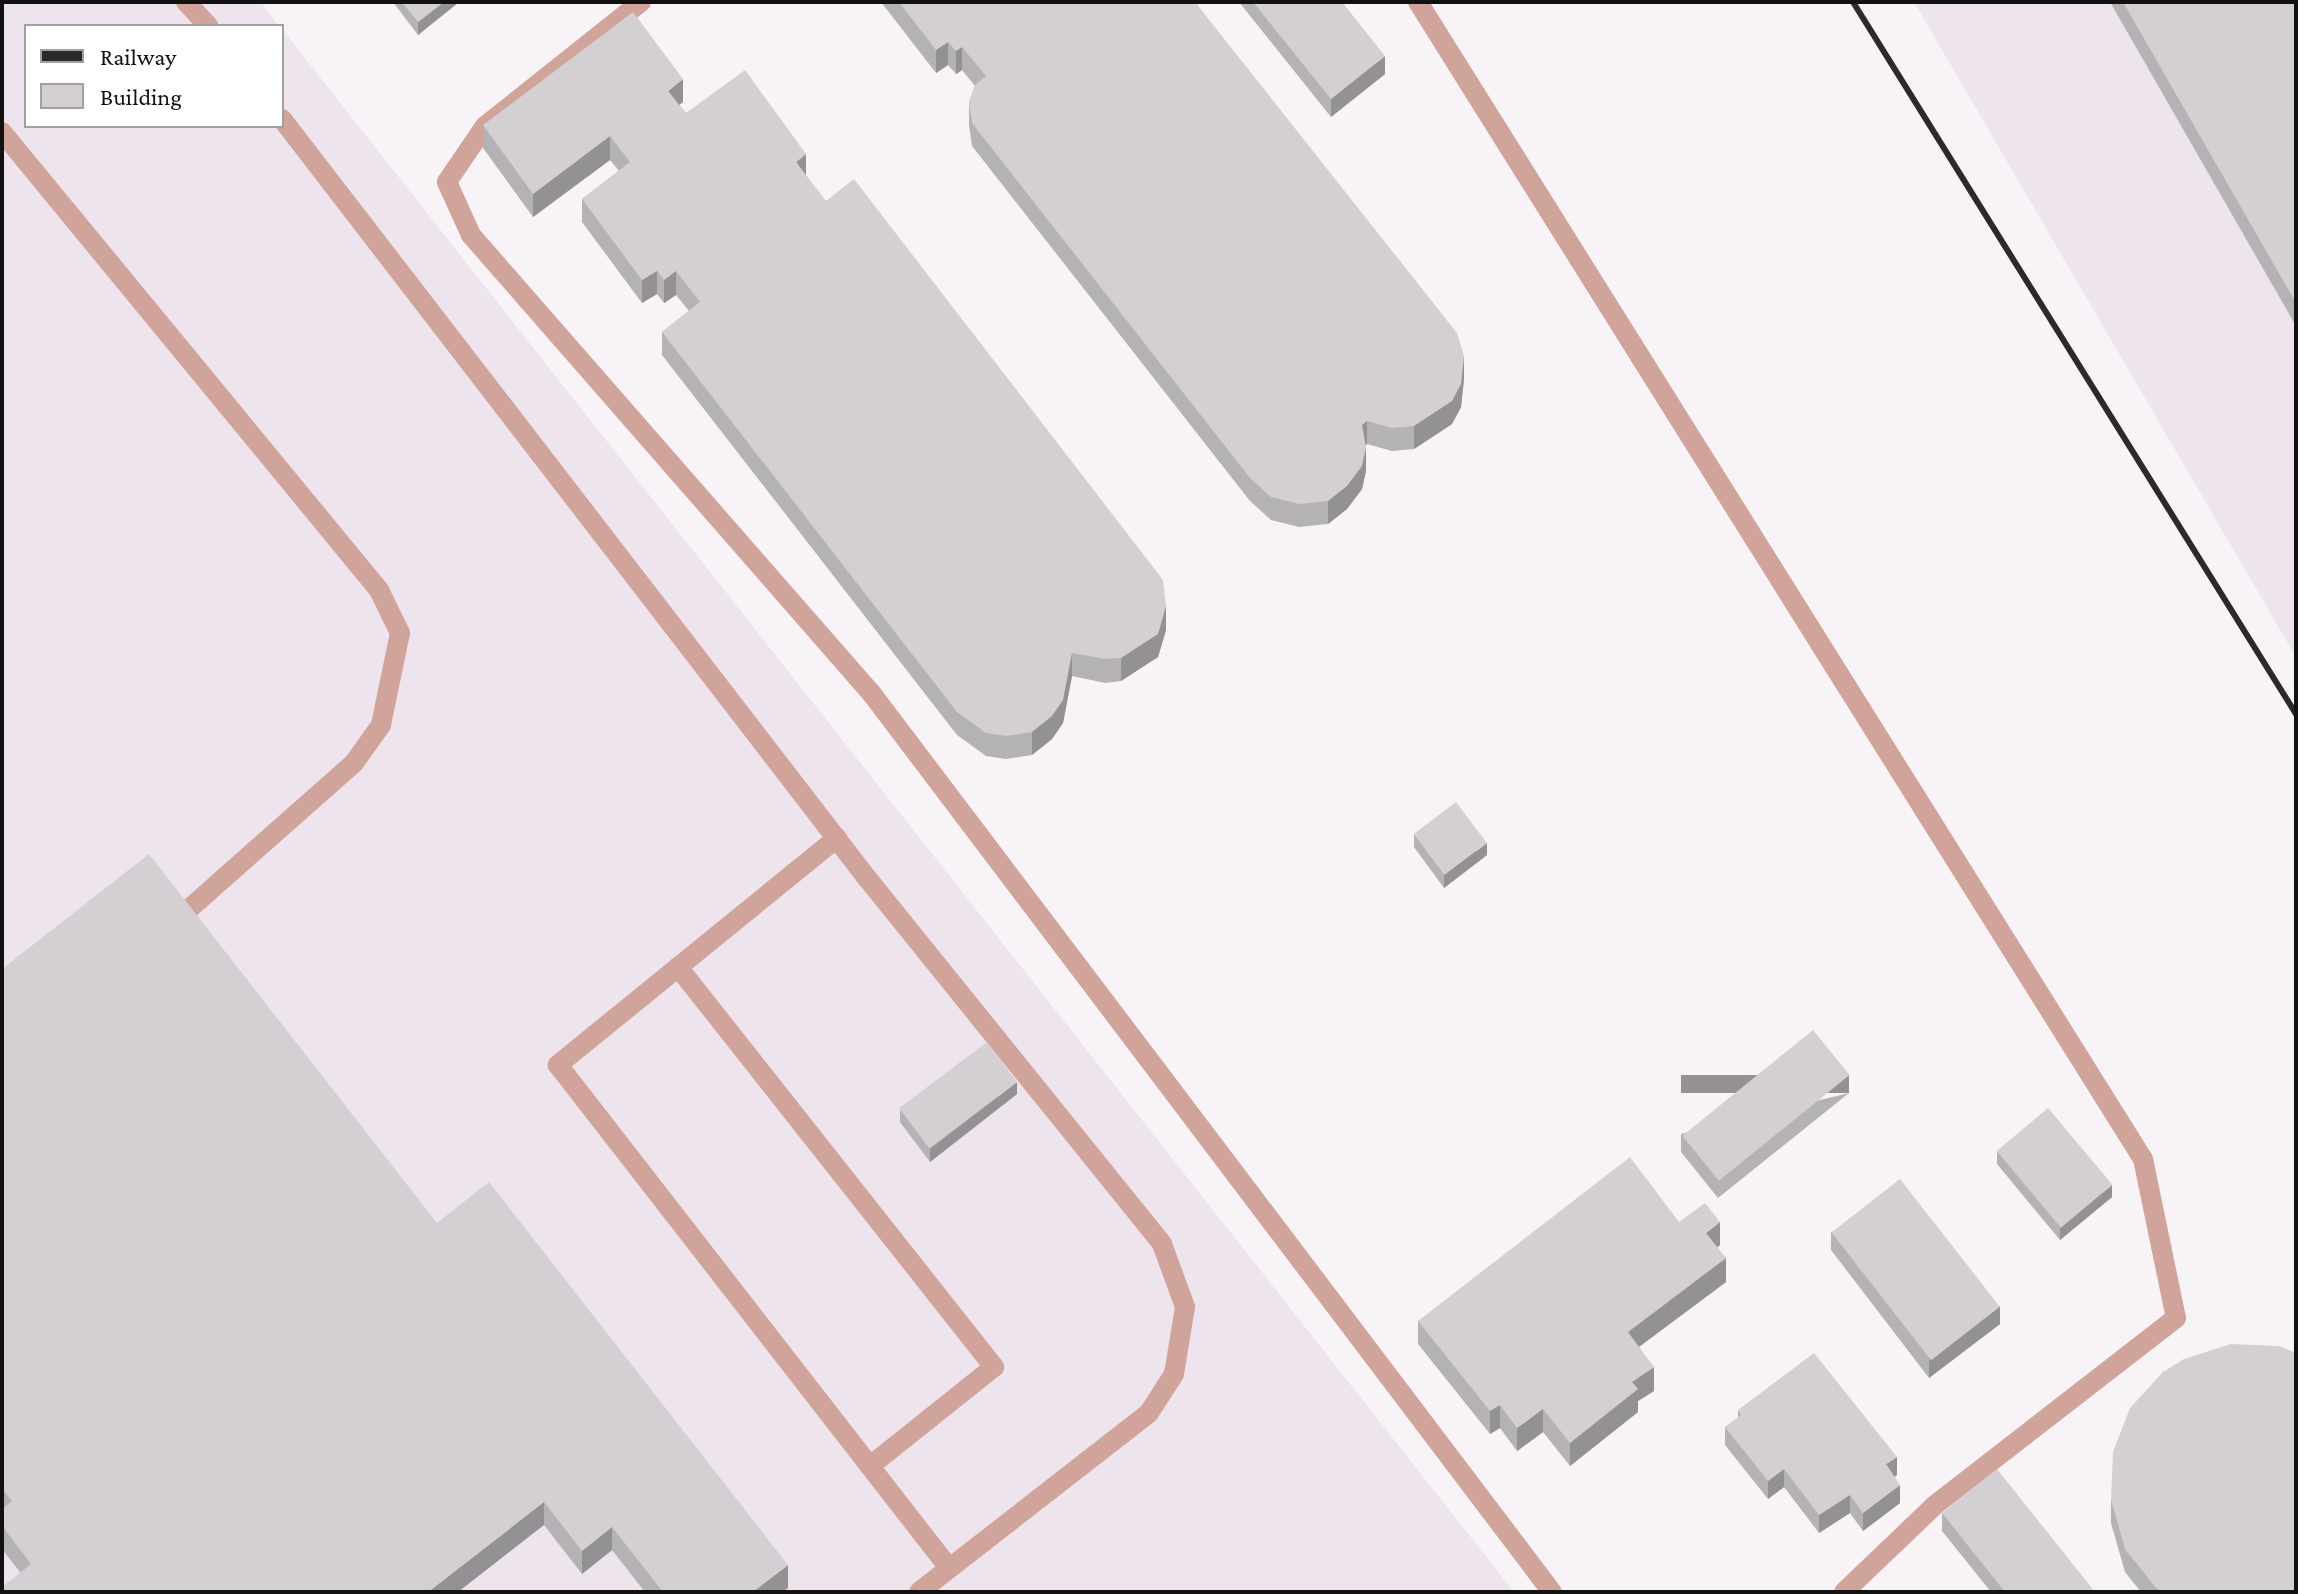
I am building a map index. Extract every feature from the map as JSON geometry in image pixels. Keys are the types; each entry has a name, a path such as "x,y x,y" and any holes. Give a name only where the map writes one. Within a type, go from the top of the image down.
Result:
{"lane":[{"path":"186,2 206,24"},
{"path":"641,2 485,126 447,182 471,235 872,694 1552,1592"},
{"path":"1418,2 2143,1159 2176,1318 1934,1506 1844,1592"},
{"path":"284,122 837,838 1162,1244 1185,1307 1174,1374 1149,1413 919,1592"},
{"path":"2,132 379,590 400,633 381,725 354,763 180,917"},
{"path":"837,838 558,1065 949,1568"},
{"path":"678,967 994,1367 870,1466"}],"shaded area":[{"path":"2,2 261,2 278,24 24,24 24,128 284,128 284,32 1514,1592 2,1592"},
{"path":"1914,2 2296,2 2296,657"}],"building":[{"path":"402,2 444,2 418,22"},
{"path":"899,2 1195,2 1457,333 1464,356 1461,384 1452,401 1414,426 1392,428 1367,421 1362,425 1366,447 1362,466 1347,486 1328,501 1299,504 1271,497 1250,478 972,123 969,102 975,85 986,76 962,47 956,51 948,42 936,50"},
{"path":"1253,2 1342,2 1385,56 1331,99"},
{"path":"2123,2 2296,2 2296,303"},
{"path":"633,12 683,79 668,91 686,113 745,70 806,154 796,162 826,201 854,179 1163,580 1166,606 1158,634 1121,658 1105,659 1072,653 1063,700 1052,716 1032,732 1006,736 986,733 957,712 662,332 700,302 676,271 664,280 657,271 642,280 582,199 630,162 610,136 533,194 483,125"},
{"path":"1456,802 1487,843 1444,875 1414,834"},
{"path":"149,854 437,1223 489,1182 788,1565 753,1592 663,1592 612,1527 582,1551 544,1502 428,1592 2,1592 2,1587 31,1564 2,1526 2,1509 12,1501 2,1489 2,969"},
{"path":"1813,1030 1850,1075 1719,1181 1682,1136"},
{"path":"987,1042 1017,1082 929,1148 899,1108"},
{"path":"2048,1108 2112,1185 2061,1228 1997,1151"},
{"path":"1630,1157 1679,1222 1705,1203 1720,1222 1706,1233 1726,1258 1628,1332 1654,1367 1632,1382 1638,1389 1570,1443 1543,1409 1517,1428 1500,1405 1490,1411 1418,1321"},
{"path":"1900,1179 2000,1307 1931,1360 1831,1233"},
{"path":"2231,1344 2279,1346 2296,1353 2296,1592 2163,1592 2156,1588 2125,1549 2111,1500 2113,1452 2130,1408 2163,1372 2184,1359"},
{"path":"1814,1353 1897,1457 1886,1464 1900,1485 1863,1513 1850,1495 1819,1515 1784,1469 1768,1481 1725,1427 1741,1415 1738,1410"},
{"path":"1997,1469 2095,1592 2005,1592 1942,1513"}],"railway":[{"path":"1853,2 2296,714"}]}
